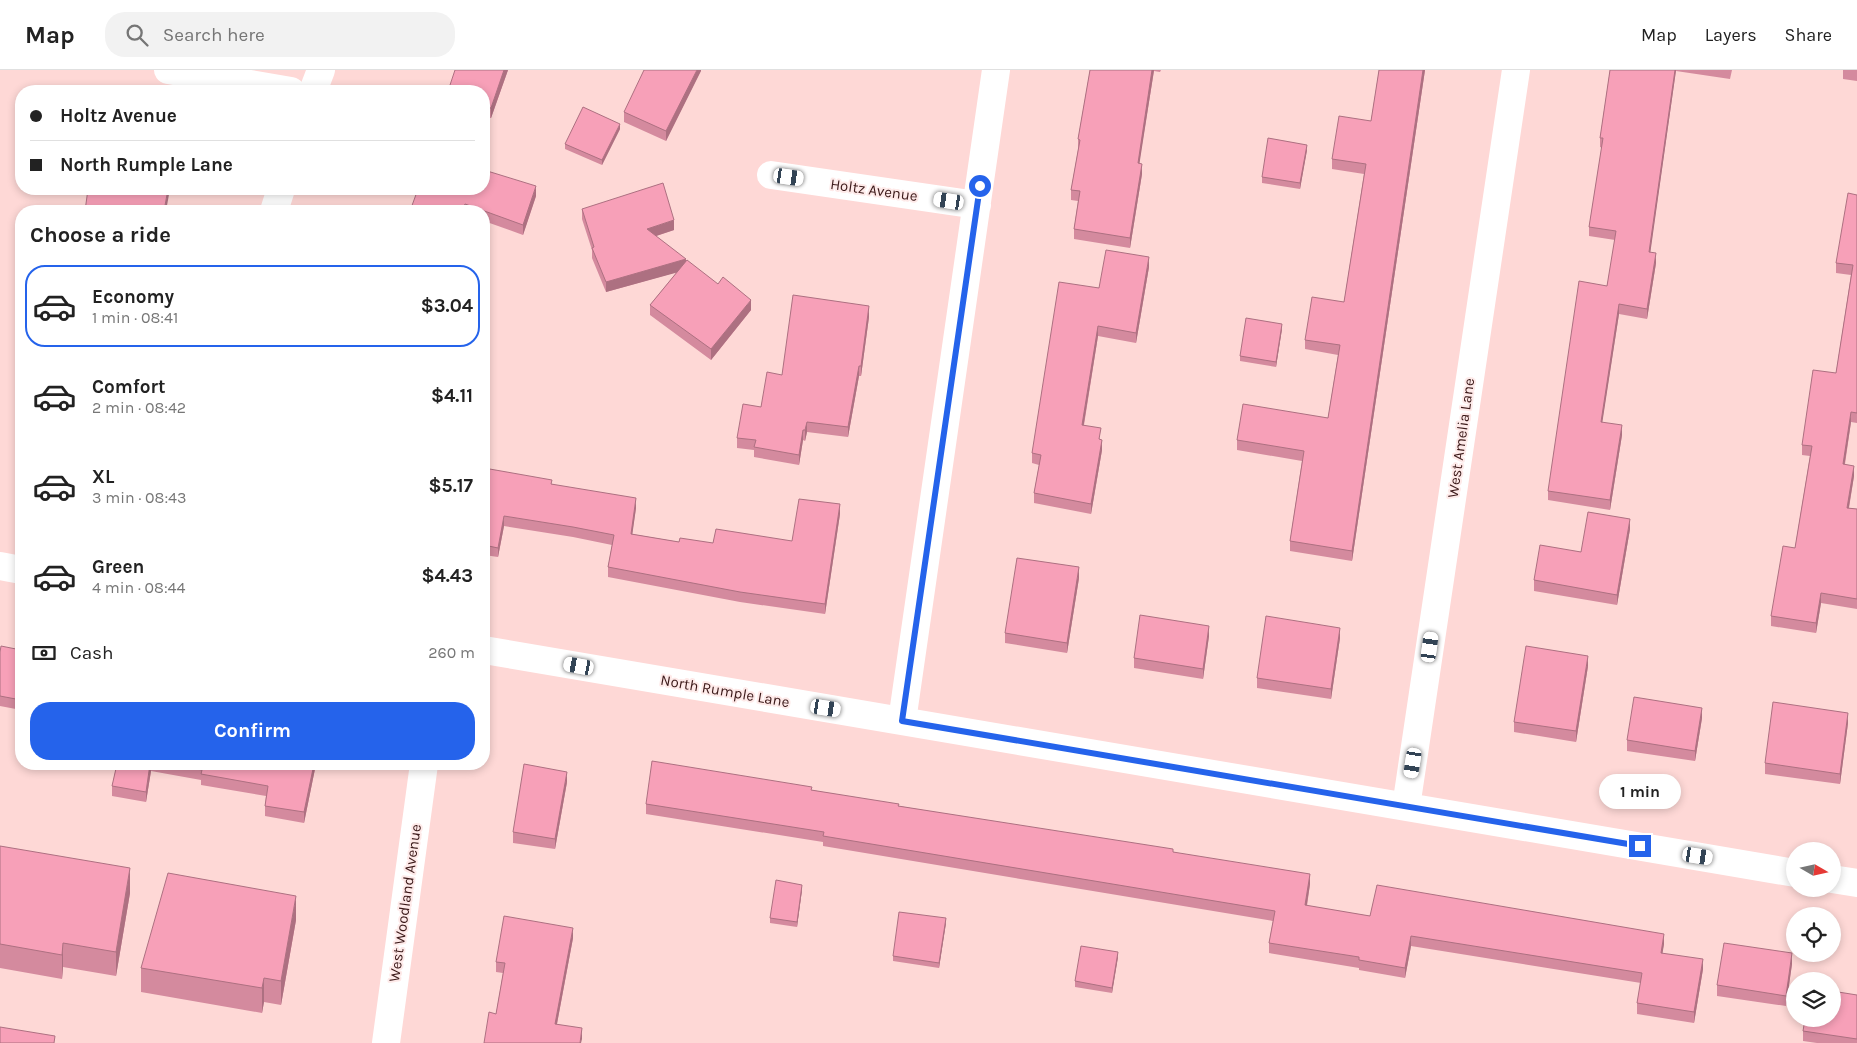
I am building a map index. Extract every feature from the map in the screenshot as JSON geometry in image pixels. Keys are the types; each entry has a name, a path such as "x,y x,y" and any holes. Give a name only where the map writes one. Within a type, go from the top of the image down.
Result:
{"street":[{"path":"168,70 255,85"},
{"path":"315,85 321,70"},
{"path":"902,721 996,70"},
{"name":"West Amelia Lane","path":"1406,807 1516,70"},
{"name":"Holtz Avenue","path":"771,174 977,205"},
{"path":"0,566 15,569"},
{"name":"North Rumple Lane","path":"490,651 1786,871"},
{"name":"West Woodland Avenue","path":"386,1043 423,770"},
{"path":"1841,880 1857,883"}],"building":[{"path":"455,70 504,70 491,108 490,85 450,85"},
{"path":"644,70 697,70 666,131 624,112"},
{"path":"1090,70 1152,70 1138,163 1142,164 1130,238 1074,229 1080,191 1071,190"},
{"path":"1379,70 1423,70 1352,551 1290,541 1304,451 1237,440 1243,404 1328,418 1340,345 1305,340 1312,297 1344,302 1366,164 1332,159 1339,116 1371,121"},
{"path":"1610,70 1675,70 1649,252 1656,253 1647,309 1619,304 1601,422 1622,425 1610,500 1548,491 1579,281 1607,286 1616,231 1589,227 1603,138 1600,138"},
{"path":"583,107 620,124 602,160 565,144"},
{"path":"1268,138 1307,145 1300,183 1262,177"},
{"path":"490,172 536,186 523,225 490,213 490,205 412,205 416,195 490,195"},
{"path":"663,183 674,220 647,229 686,259 606,282 592,248 594,247 582,209"},
{"path":"1848,193 1857,195 1857,413 1851,412 1843,464 1854,466 1847,508 1857,509 1857,599 1821,593 1816,623 1771,616 1783,546 1795,548 1812,446 1802,445 1813,370 1836,373 1853,265 1836,263"},
{"path":"87,195 167,195 165,205 86,205"},
{"path":"1106,250 1149,257 1136,333 1098,326 1082,425 1101,428 1099,439 1102,440 1091,504 1034,493 1041,455 1032,453 1059,282 1099,288"},
{"path":"687,260 718,284 723,277 751,300 711,349 650,305"},
{"path":"793,295 869,306 861,366 859,366 848,427 807,422 805,430 803,430 799,455 754,447 756,440 737,438 743,404 761,407 767,372 782,375"},
{"path":"1246,318 1282,324 1276,362 1240,356"},
{"path":"490,469 552,480 551,484 636,498 631,534 679,542 680,538 713,543 716,529 792,541 799,499 840,504 825,604 740,592 608,567 614,535 573,527 504,516 498,548 490,546"},
{"path":"1588,512 1630,519 1617,595 1534,580 1540,545 1581,552"},
{"path":"1017,558 1079,567 1067,643 1005,633"},
{"path":"1140,615 1209,626 1203,669 1134,658"},
{"path":"1266,616 1340,628 1331,689 1257,678"},
{"path":"1,646 15,649 15,699 0,696"},
{"path":"1526,646 1588,656 1576,731 1514,722"},
{"path":"1634,697 1702,708 1695,751 1627,740"},
{"path":"1773,702 1848,713 1840,774 1765,763"},
{"path":"652,761 812,787 811,790 899,804 898,806 1173,849 1173,852 1310,874 1305,905 1370,916 1377,885 1664,934 1661,953 1703,959 1694,1012 1637,1003 1642,973 1411,936 1405,968 1359,960 1359,957 1269,943 1275,911 823,836 824,832 646,804"},
{"path":"524,764 567,772 555,839 513,832"},
{"path":"116,770 149,770 146,792 112,786"},
{"path":"202,770 313,770 304,812 265,806 268,786 201,774"},
{"path":"0,846 130,868 116,952 63,943 62,955 0,944"},
{"path":"168,873 296,896 281,981 264,978 262,988 141,968"},
{"path":"776,880 802,885 797,922 770,918"},
{"path":"899,912 946,918 939,963 893,956"},
{"path":"504,916 573,928 555,1024 582,1028 580,1043 484,1043 489,1012 496,1014 505,963 496,962"},
{"path":"1724,943 1786,952 1786,962 1791,962 1789,972 1786,972 1786,996 1717,985"},
{"path":"1081,946 1118,952 1112,988 1075,981"},
{"path":"1841,992 1857,995 1857,1039 1803,1031 1804,1027 1841,1027"},
{"path":"0,1027 55,1036 54,1043 0,1043"}],"route":[{"path":"980,186 902,721 1640,846"}]}
